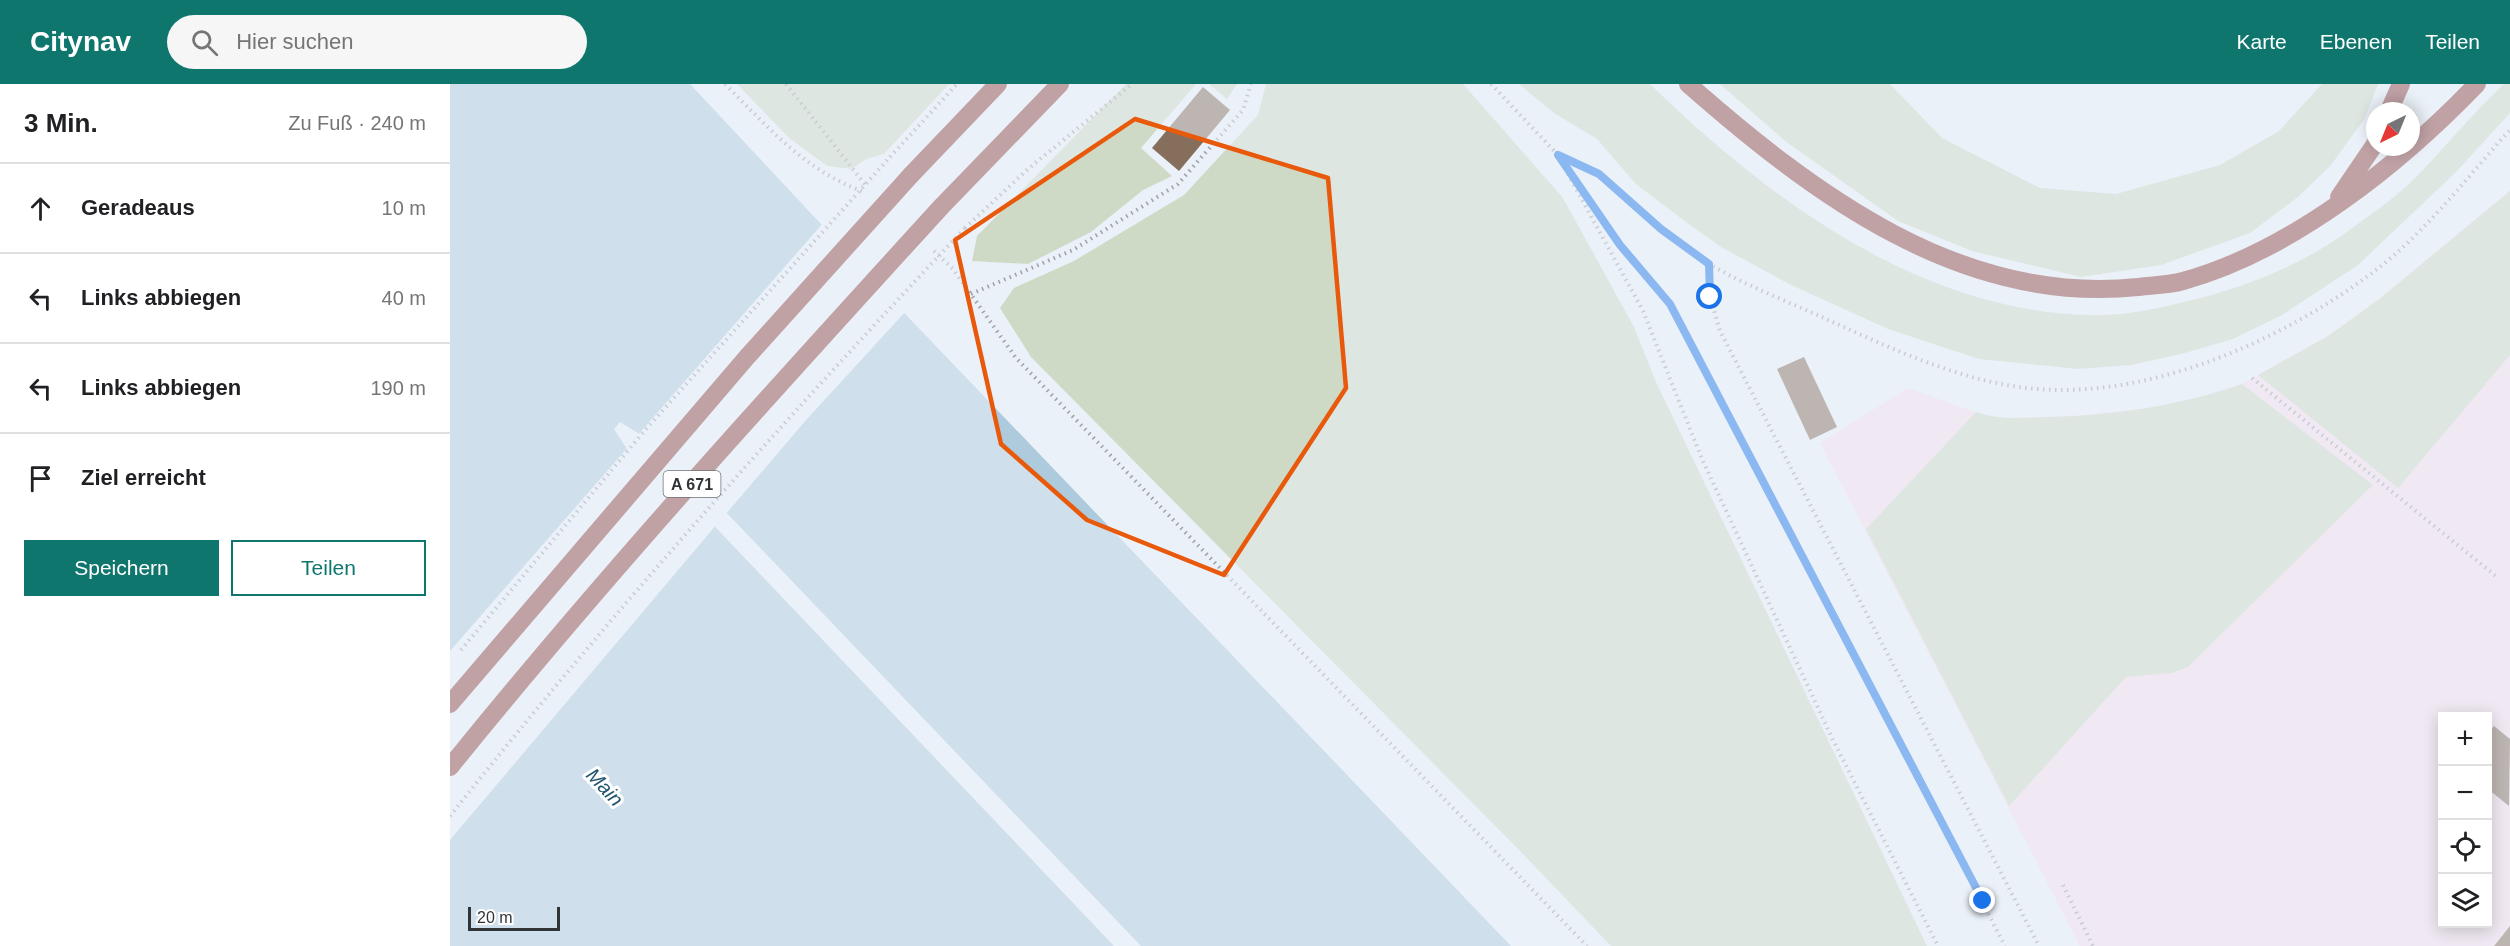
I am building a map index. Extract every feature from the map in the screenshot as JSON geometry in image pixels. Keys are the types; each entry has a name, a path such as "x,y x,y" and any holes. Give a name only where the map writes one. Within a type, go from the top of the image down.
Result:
{"highway":[{"name":"A 671","path":"450,705 740,366 910,175 998,84"},
{"name":"A 671","path":"450,767 617,569 777,386 941,207 1060,84"},
{"path":"1688,84 1744,133 1815,186 1875,224 1940,257 2000,278 2063,289 2117,289 2181,282 2233,264 2277,242 2392,165 2441,121 2477,84"},
{"path":"2393,102 2401,84"},
{"path":"2333,206 2367,156"}],"path":[{"path":"725,84 794,153 842,184 872,194 786,84"},
{"path":"457,654 646,429 957,84"},
{"path":"450,816 601,631 840,360 965,228 1045,154 1132,84"},
{"path":"971,294 1073,250 1178,184 1244,110 1251,84"},
{"path":"1491,84 1558,155 1620,245 1670,304 2006,946"},
{"path":"1558,155 1643,310 1702,459 1833,740 1938,946"},
{"path":"1558,155 1599,174 1661,229 1709,264 1713,312 1720,331 2039,946"},
{"path":"929,247 953,269 1016,358 1587,946"},
{"path":"2252,378 2497,577"},
{"path":"2062,885 2093,946"}],"highlighted area":[{"path":"1135,119 1328,178 1346,388 1224,575 1087,520 1001,444 955,240"}],"shaded area":[{"path":"2510,191 2510,946 2080,946 1820,443 1908,388 1995,419 2075,416 2152,408 2201,399 2242,384 2328,336 2378,300"}],"green space":[{"path":"737,84 949,84 884,154 866,159 852,169 827,166 789,138"},
{"path":"1126,84 1196,84 1141,148 1172,176 1143,190 1091,232 1028,264 972,261 977,236"},
{"path":"1209,84 1237,84 1227,99"},
{"path":"1266,84 1463,84 1563,198 1634,327 1656,382 1927,946 1611,946 1522,853 1031,357 1000,308 1014,288 1074,261 1184,195 1258,115"},
{"path":"1519,84 1650,84 1745,168 1797,207 1851,242 1908,271 1968,294 2029,309 2093,315 2158,308 2197,299 2238,287 2297,262 2333,241 2403,189 2504,84 2510,84 2510,113 2456,172 2358,265 2282,315 2233,339 2185,353 2131,365 2078,369 1979,359 1888,329 1791,285 1721,247 1686,222 1636,184 1597,139 1554,113"},
{"path":"1720,84 1890,84 1942,138 2040,188 2116,194 2220,165 2279,131 2322,84 2378,84 2371,102 2366,102 2365,118 2331,165 2298,197 2250,233 2161,265 2081,277 1972,251 1898,221 1785,141"},
{"path":"2510,191 2510,355 2398,488 2258,375 2328,336 2378,300"},
{"path":"2242,384 2373,485 2188,667 2172,673 2126,677 2009,806 1866,529 1976,412 2018,418 2095,415 2169,404"}],"water":[{"name":"Main","path":"450,84 690,84 909,318 1511,946 1141,946 722,508 641,435 620,422 614,429 627,449 701,512 1114,946 450,946"}],"pier":[{"path":"824,222 906,311 807,419 725,515 637,436"},
{"path":"629,446 703,509 717,524 450,840 450,651"}],"building":[{"path":"1203,87 1230,110 1179,171 1152,148"},
{"path":"1804,357 1837,427 1810,440 1777,369"},
{"path":"2494,726 2510,739 2509,806 2492,792 2492,728"},
{"path":"2510,926 2510,946 2494,946"}],"route":[{"path":"1710,297 1709,264 1641,213 1599,174 1558,155 1620,245 1670,304 1983,901"}]}
